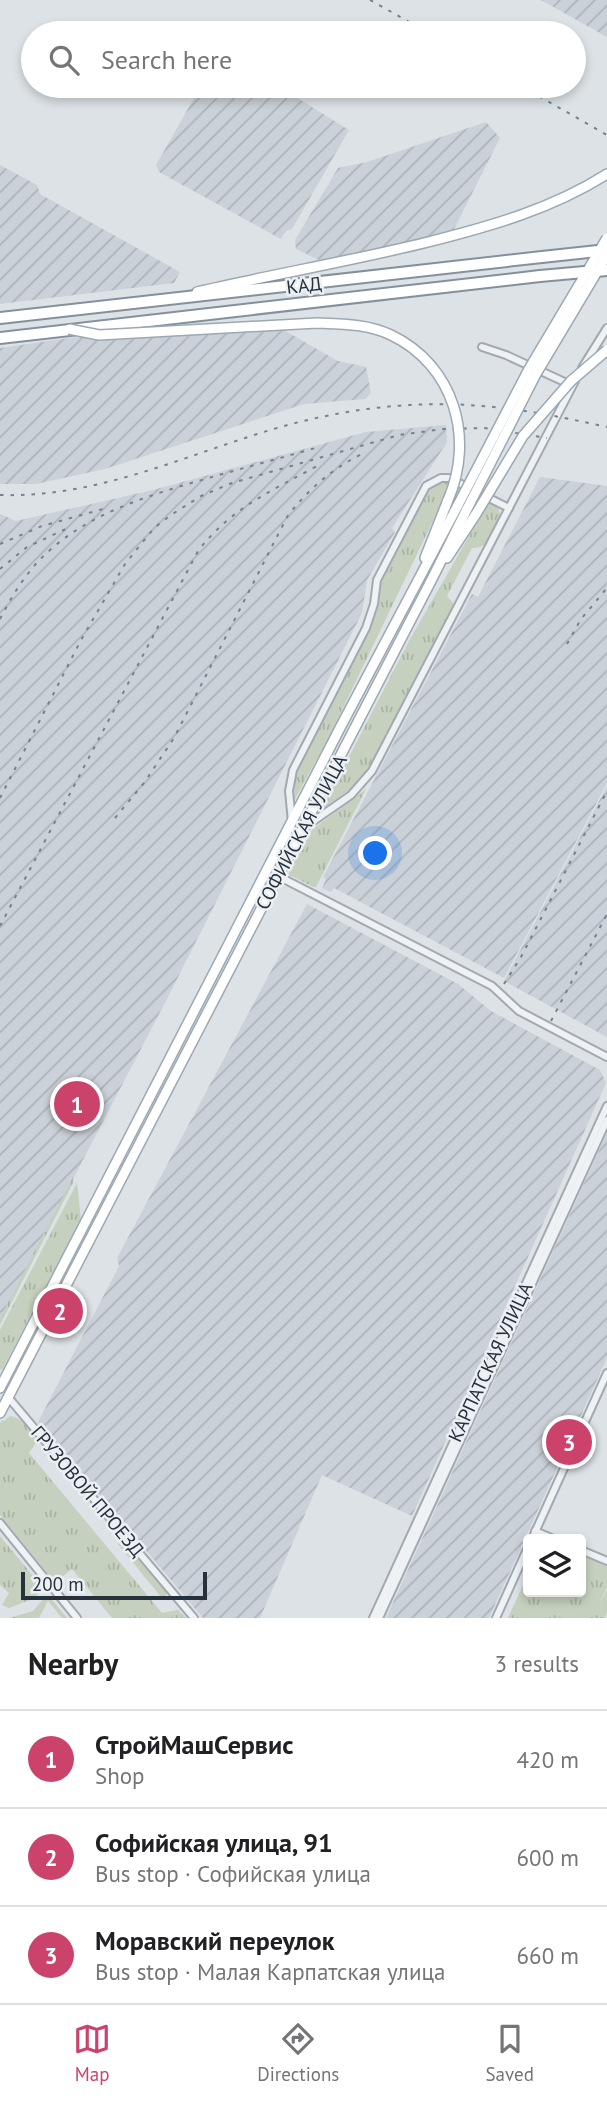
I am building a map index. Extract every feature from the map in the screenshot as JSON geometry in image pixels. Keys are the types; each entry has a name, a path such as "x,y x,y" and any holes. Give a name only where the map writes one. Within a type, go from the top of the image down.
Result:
{"highway":[{"name":"КАД","path":"0,318 607,250"},
{"name":"КАД","path":"0,338 540,275 607,270"}],"main road":[{"path":"158,301 380,254 483,228 540,209 607,174"},
{"name":"СОФИЙСКАЯ УЛИЦА","path":"0,1413 432,579 462,507 529,369 607,238"},
{"name":"СОФИЙСКАЯ УЛИЦА","path":"0,1388 421,573 607,255"},
{"path":"69,329 99,335 353,324 390,334 408,344 443,381 456,410 460,428 460,460 421,573"},
{"path":"432,579 476,514 523,436 571,381 607,350"}],"street":[{"path":"303,828 351,794 372,771 573,386 607,328"},
{"path":"482,347 506,355 573,386"},
{"path":"292,823 289,791 293,770 366,628 374,604 377,580 426,486 441,478 449,478 509,508"},
{"path":"278,876 492,986 519,1011 607,1057"},
{"name":"КАРПАТСКАЯ УЛИЦА","path":"373,1618 607,1106"},
{"name":"КАРПАТСКАЯ УЛИЦА","path":"379,1618 607,1121"},
{"path":"534,1534 607,1373"},
{"name":"ГРУЗОВОЙ ПРОЕЗД","path":"8,1397 194,1618"},
{"path":"0,1523 77,1618"},
{"path":"536,1531 543,1534"},
{"path":"586,1552 607,1561"},
{"path":"496,1618 523,1558"}],"shaded area":[{"path":"541,0 607,0 607,37 586,25 586,21 578,21"},
{"path":"194,98 297,98 349,130 292,229 286,231 281,239 159,172 156,165"},
{"path":"486,122 500,138 451,235 323,262 296,249 295,240 338,168 367,162"},
{"path":"0,165 37,185 40,194 180,272 174,283 0,304"},
{"path":"275,325 338,361 366,367 371,393 365,399 304,404 105,469 36,484 0,484 0,348 69,338"},
{"path":"446,425 447,442 392,528 395,532 367,580 362,613 169,995 0,1319 0,514 16,521 153,490 366,432"},
{"path":"540,477 607,486 607,783 504,978 334,888 331,892 322,888 326,879 323,877 472,594 478,597"},
{"path":"607,786 607,1037 504,981"},
{"path":"307,904 458,984 491,1011 600,1070 606,1083 412,1516 322,1475 260,1618 203,1618 38,1422 119,1266 117,1258"},
{"path":"607,1133 607,1358 527,1534 523,1534 523,1543 489,1618 386,1618"}],"green space":[{"path":"440,482 449,482 498,508 501,516 491,538 483,545 472,548 447,596 454,608 367,772 352,788 322,809 409,641 481,515 445,496 330,735 294,801 295,776 370,629 383,575 429,489"},
{"path":"366,789 316,887 289,877 289,872 312,830"},
{"path":"74,1175 73,1183 0,1325 0,1318"},
{"path":"77,1183 81,1219 2,1370 0,1330"},
{"path":"10,1416 19,1419 30,1429 36,1443 29,1453 162,1613 178,1610 187,1618 112,1618 72,1569 57,1581 53,1580 0,1515 0,1424"},
{"path":"0,1536 42,1587 35,1598 9,1608 2,1605 9,1593 0,1585"},
{"path":"122,1540 167,1593 165,1598 161,1597 118,1544"},
{"path":"586,1556 607,1565 607,1587 599,1605 607,1590 605,1618 508,1618 523,1585 523,1597 586,1597"},
{"path":"49,1596 67,1618 62,1618 48,1601 39,1618 9,1618 33,1611"}],"railway":[{"path":"370,0 408,21"},
{"path":"542,98 607,135"},
{"path":"0,495 72,490 141,473 277,428 353,411 404,405 482,406 561,417 607,427"},
{"path":"0,798 81,640 125,564 154,528 171,515 201,496 232,483 399,435 443,429 484,428 547,438"},
{"path":"0,619 35,565 67,536 85,525 164,491 319,447"},
{"path":"115,818 144,783 174,738 287,517 322,480 366,452"},
{"path":"0,926 198,551 239,511 321,464"},
{"path":"0,544 42,526 103,509"},
{"path":"0,569 27,547 68,528"},
{"path":"567,644 581,619 607,588"},
{"path":"504,984 521,957 607,791"},
{"path":"551,1021 607,914"}],"place":[{"name":"СтройМашСервис","path":"77,1104"},
{"name":"Софийская улица, 91","path":"60,1311"},
{"name":"Моравский переулок","path":"569,1442"}]}
